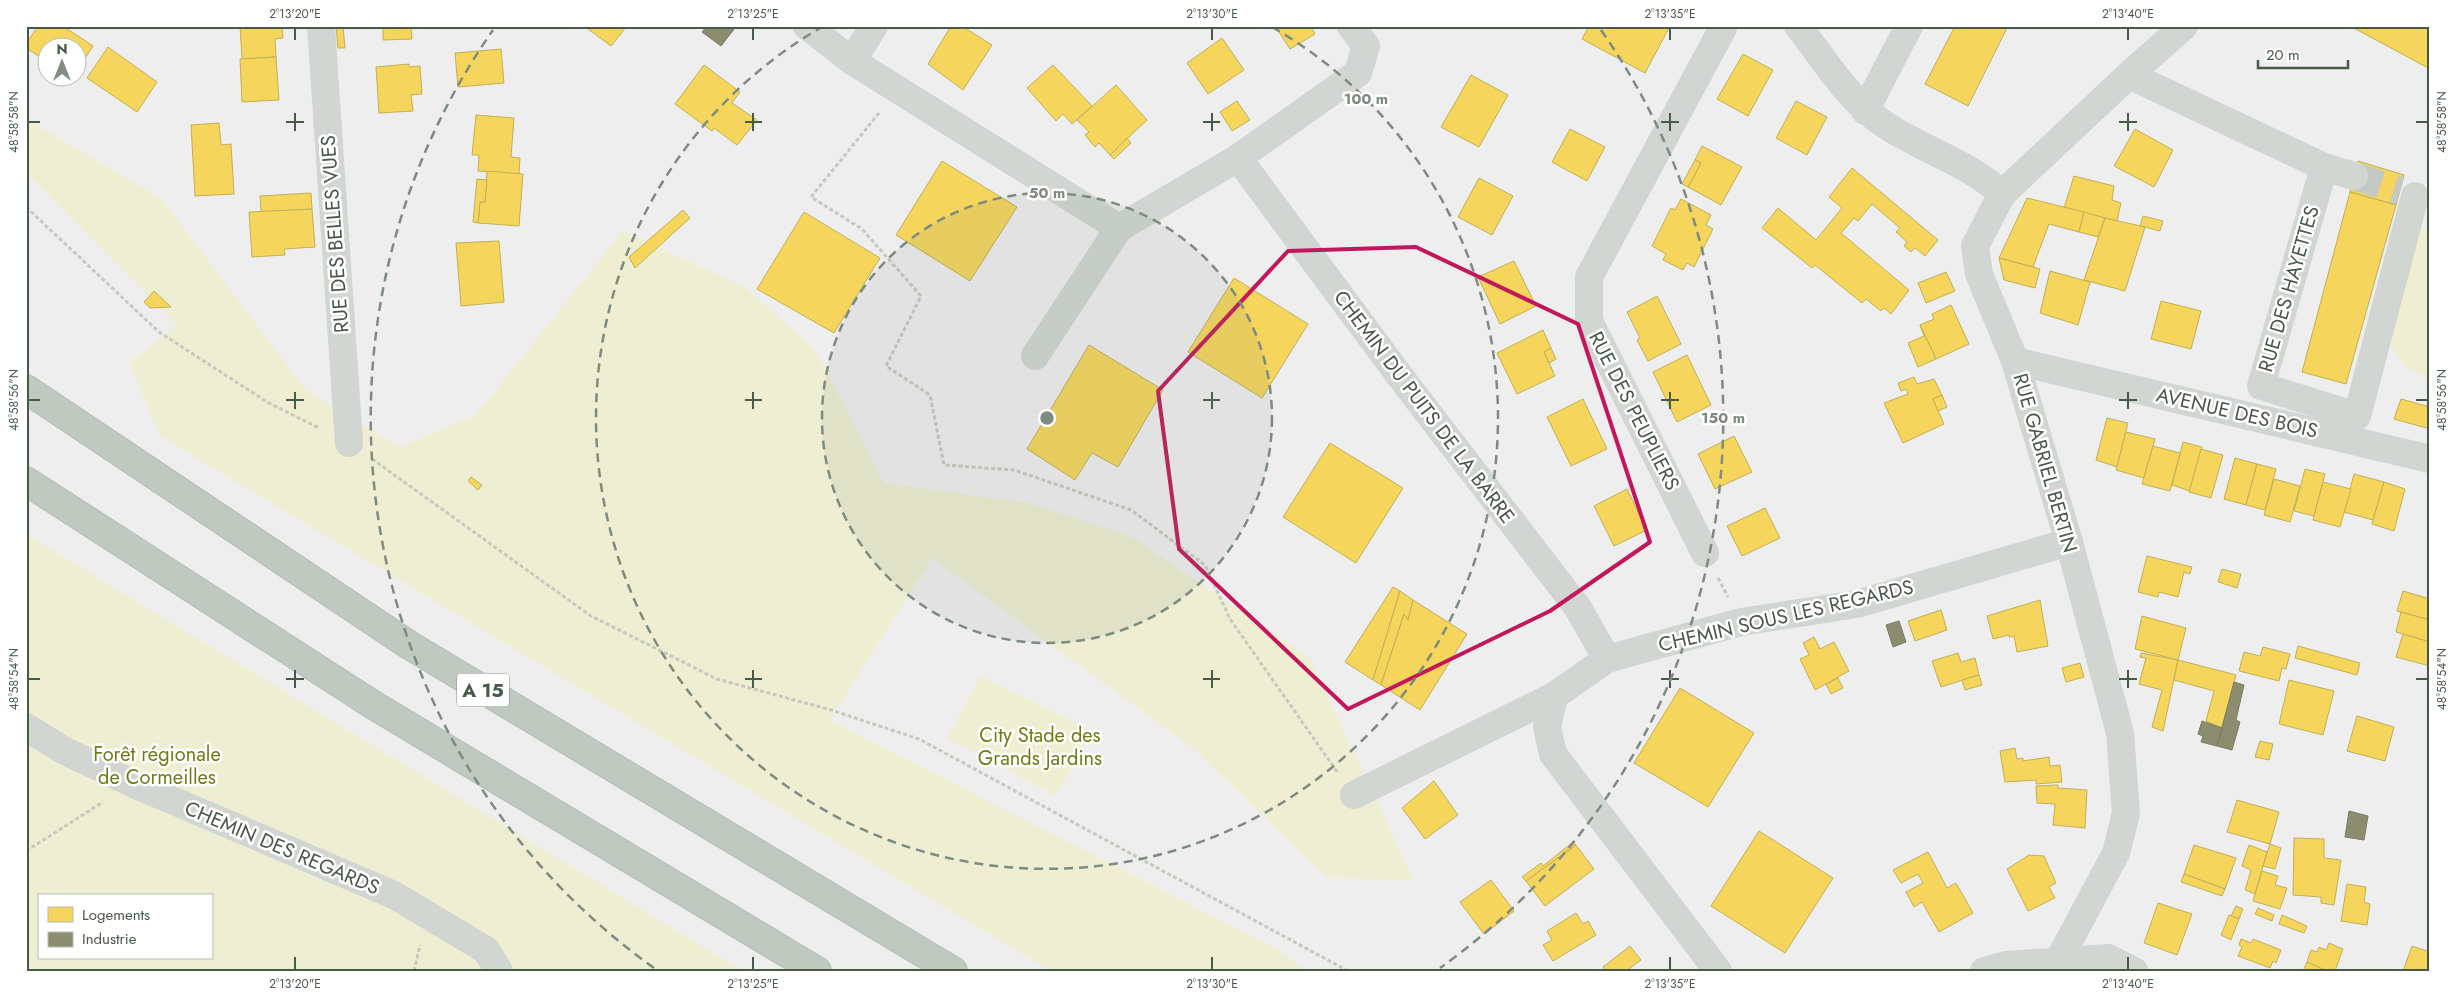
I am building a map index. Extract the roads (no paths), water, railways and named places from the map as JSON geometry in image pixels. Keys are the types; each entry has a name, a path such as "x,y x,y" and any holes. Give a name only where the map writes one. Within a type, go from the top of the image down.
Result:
{"highway":[{"name":"A 15","path":"26,389 409,645 953,971"},
{"path":"26,481 376,706 817,971"}],"street":[{"name":"RUE DES BELLES VUES","path":"321,26 349,442"},
{"path":"807,26 852,60 1119,228"},
{"path":"852,60 874,26"},
{"path":"1035,356 1119,228 1238,158 1358,72 1366,46 1351,26"},
{"name":"RUE DES PEUPLIERS","path":"1705,553 1589,321 1589,277 1724,26"},
{"path":"1798,26 1865,111 1885,125 1986,179 2002,194"},
{"path":"1865,111 1910,26"},
{"name":"RUE GABRIEL BERTIN","path":"2055,966 2116,853 2126,813 2120,733 2068,542 2015,361 1980,274 1974,246 2002,194 2184,26"},
{"path":"2129,75 2324,167 2354,176"},
{"name":"CHEMIN DU PUITS DE LA BARRE","path":"1238,158 1399,375 1578,608 1607,659"},
{"name":"RUE DES HAYETTES","path":"2324,167 2261,386 2357,416 2415,196"},
{"name":"AVENUE DES BOIS","path":"2015,361 2430,459"},
{"name":"CHEMIN SOUS LES REGARDS","path":"1354,795 1554,696 1607,659 1741,622 1857,604 2068,542"},
{"path":"1554,696 1547,727 1554,754 1718,971"},
{"name":"CHEMIN DES REGARDS","path":"26,727 63,750 134,784 394,895 486,950 499,971"},
{"path":"1984,971 2006,965 2055,966 2108,958 2134,971"}],"tunnel":[{"path":"2354,176 2400,191"}],"park label":[{"name":"City Stade des Grands Jardins","path":"1040,746"},
{"name":"Forêt régionale de Cormeilles","path":"157,766"}]}
